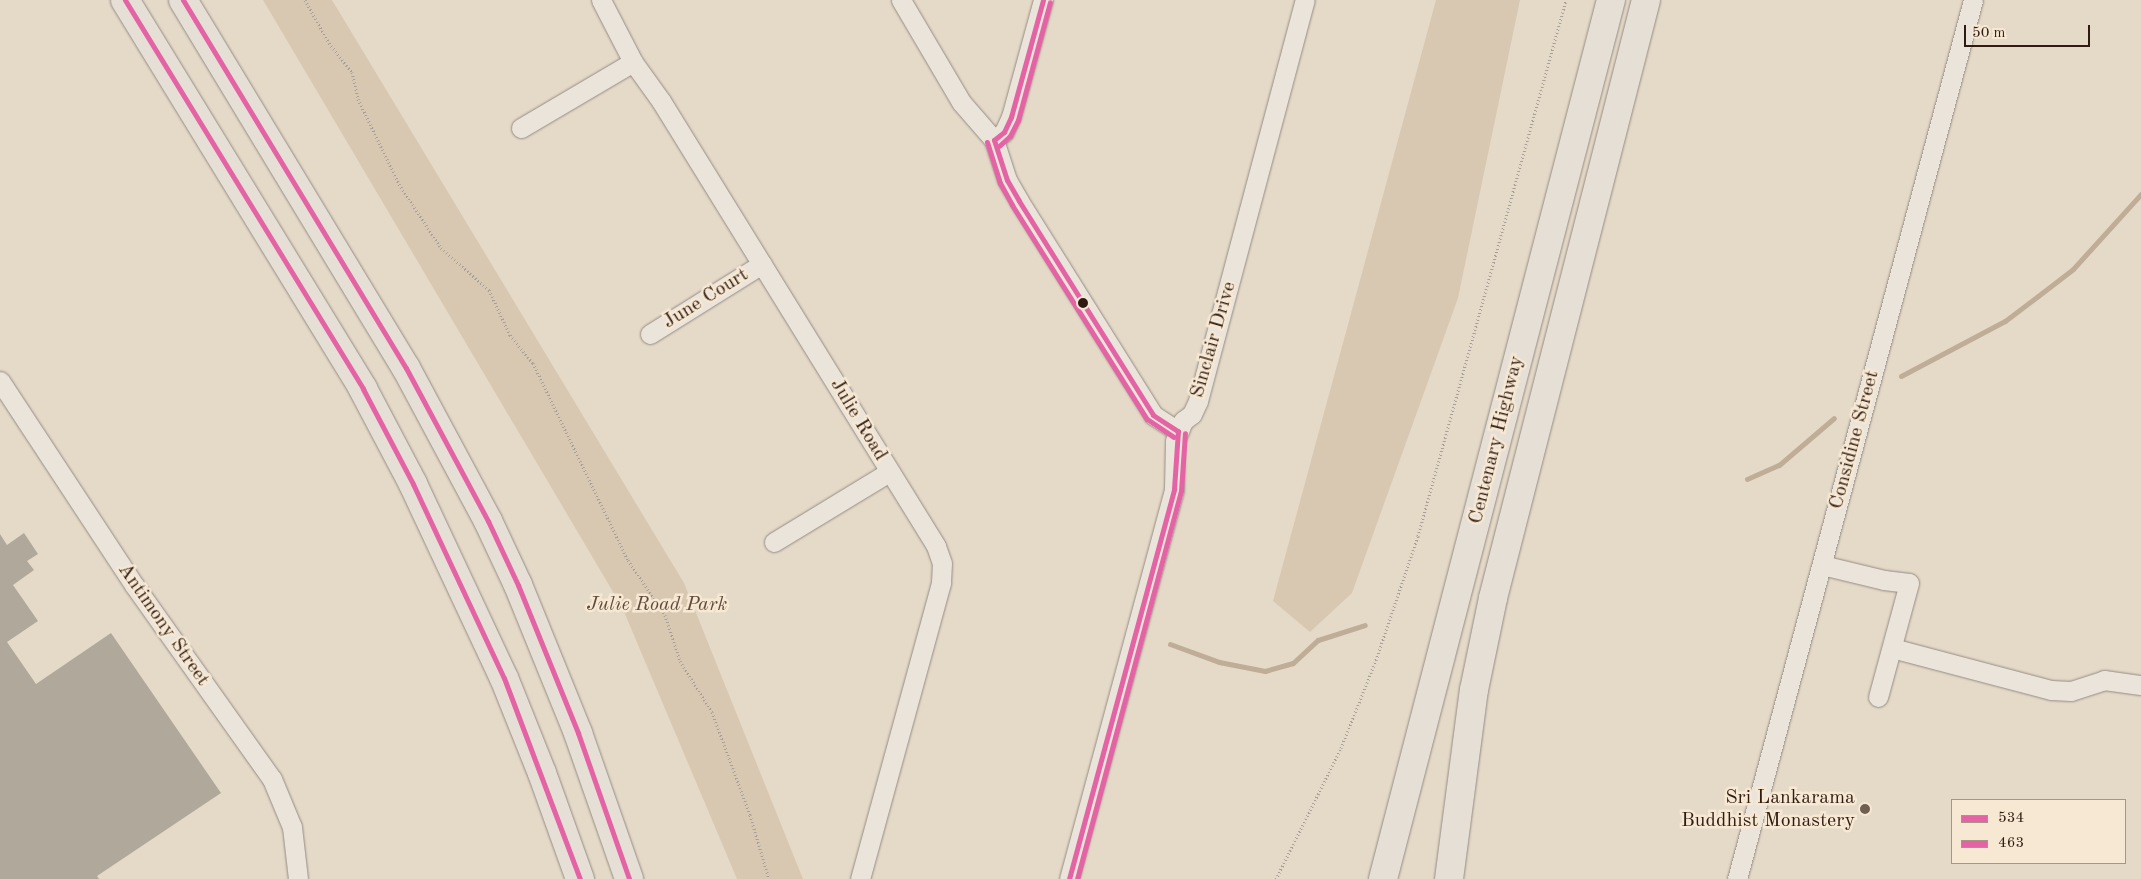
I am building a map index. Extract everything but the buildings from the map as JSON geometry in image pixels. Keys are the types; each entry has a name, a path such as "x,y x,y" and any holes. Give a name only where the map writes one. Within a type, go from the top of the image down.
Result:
{"highway":[{"path":"125,0 363,389 413,484 504,678 542,773 580,879"},
{"path":"183,0 406,368 488,521 518,585 564,698 629,879"},
{"name":"Centenary Highway","path":"1383,879 1611,0"},
{"name":"Centenary Highway","path":"1449,879 1474,690 1493,598 1646,0"}],"street":[{"name":"Julie Road","path":"601,0 633,62 661,100 936,546 942,563 941,583 860,879"},
{"path":"901,0 961,102 994,140 1007,180 1019,202 1153,415 1178,431"},
{"path":"994,140 1004,132 1011,117 1043,0"},
{"name":"Sinclair Drive","path":"1069,879 1174,489 1175,442 1178,431 1198,401 1305,0"},
{"name":"Considine Street","path":"1737,879 1973,0"},
{"path":"521,128 633,62"},
{"name":"June Court","path":"650,334 762,264"},
{"name":"Antimony Street","path":"0,381 134,585 272,779 292,827 298,879"},
{"path":"774,542 889,472"},
{"path":"1822,565 1884,580 1909,583 1878,697"},
{"path":"1892,648 2051,690 2070,691 2104,680 2141,685"}],"path":[{"path":"305,0 329,43 352,72 358,99 399,184 441,248 489,290 510,335 533,364 628,560 665,615 680,661 712,712 750,815 769,879"},
{"path":"1276,879 1341,748 1376,660 1418,536 1566,0"}],"green space":[{"name":"Julie Road Park","path":"263,0 332,0 684,583 803,879 737,879 622,607"},
{"path":"1436,0 1520,0 1458,298 1352,593 1310,632 1273,601"}],"waterway":[{"path":"1901,376 2005,321 2038,296 2073,269 2141,194"},
{"path":"1747,479 1779,465 1834,418"},
{"path":"1170,644 1219,662 1265,671 1293,663 1318,640 1365,625"}],"transit line":[{"name":"534","path":"125,0 363,389 413,484 504,678 580,879"},
{"name":"534","path":"183,0 406,368 488,521 518,585 578,733 629,879"},
{"name":"534","path":"994,140 1004,132 1011,117 1043,0"},
{"name":"463","path":"999,146 1010,136 1018,120 1050,2"},
{"name":"534","path":"994,140 1007,180 1019,201 1153,415 1178,431"},
{"name":"463","path":"987,142 1000,183 1012,205 1147,419 1174,437"},
{"name":"534","path":"1069,879 1174,489 1178,431"},
{"name":"463","path":"1077,879 1181,491 1185,433"}],"place":[{"name":"Sri Lankarama Buddhist Monastery","path":"1865,809"}]}
